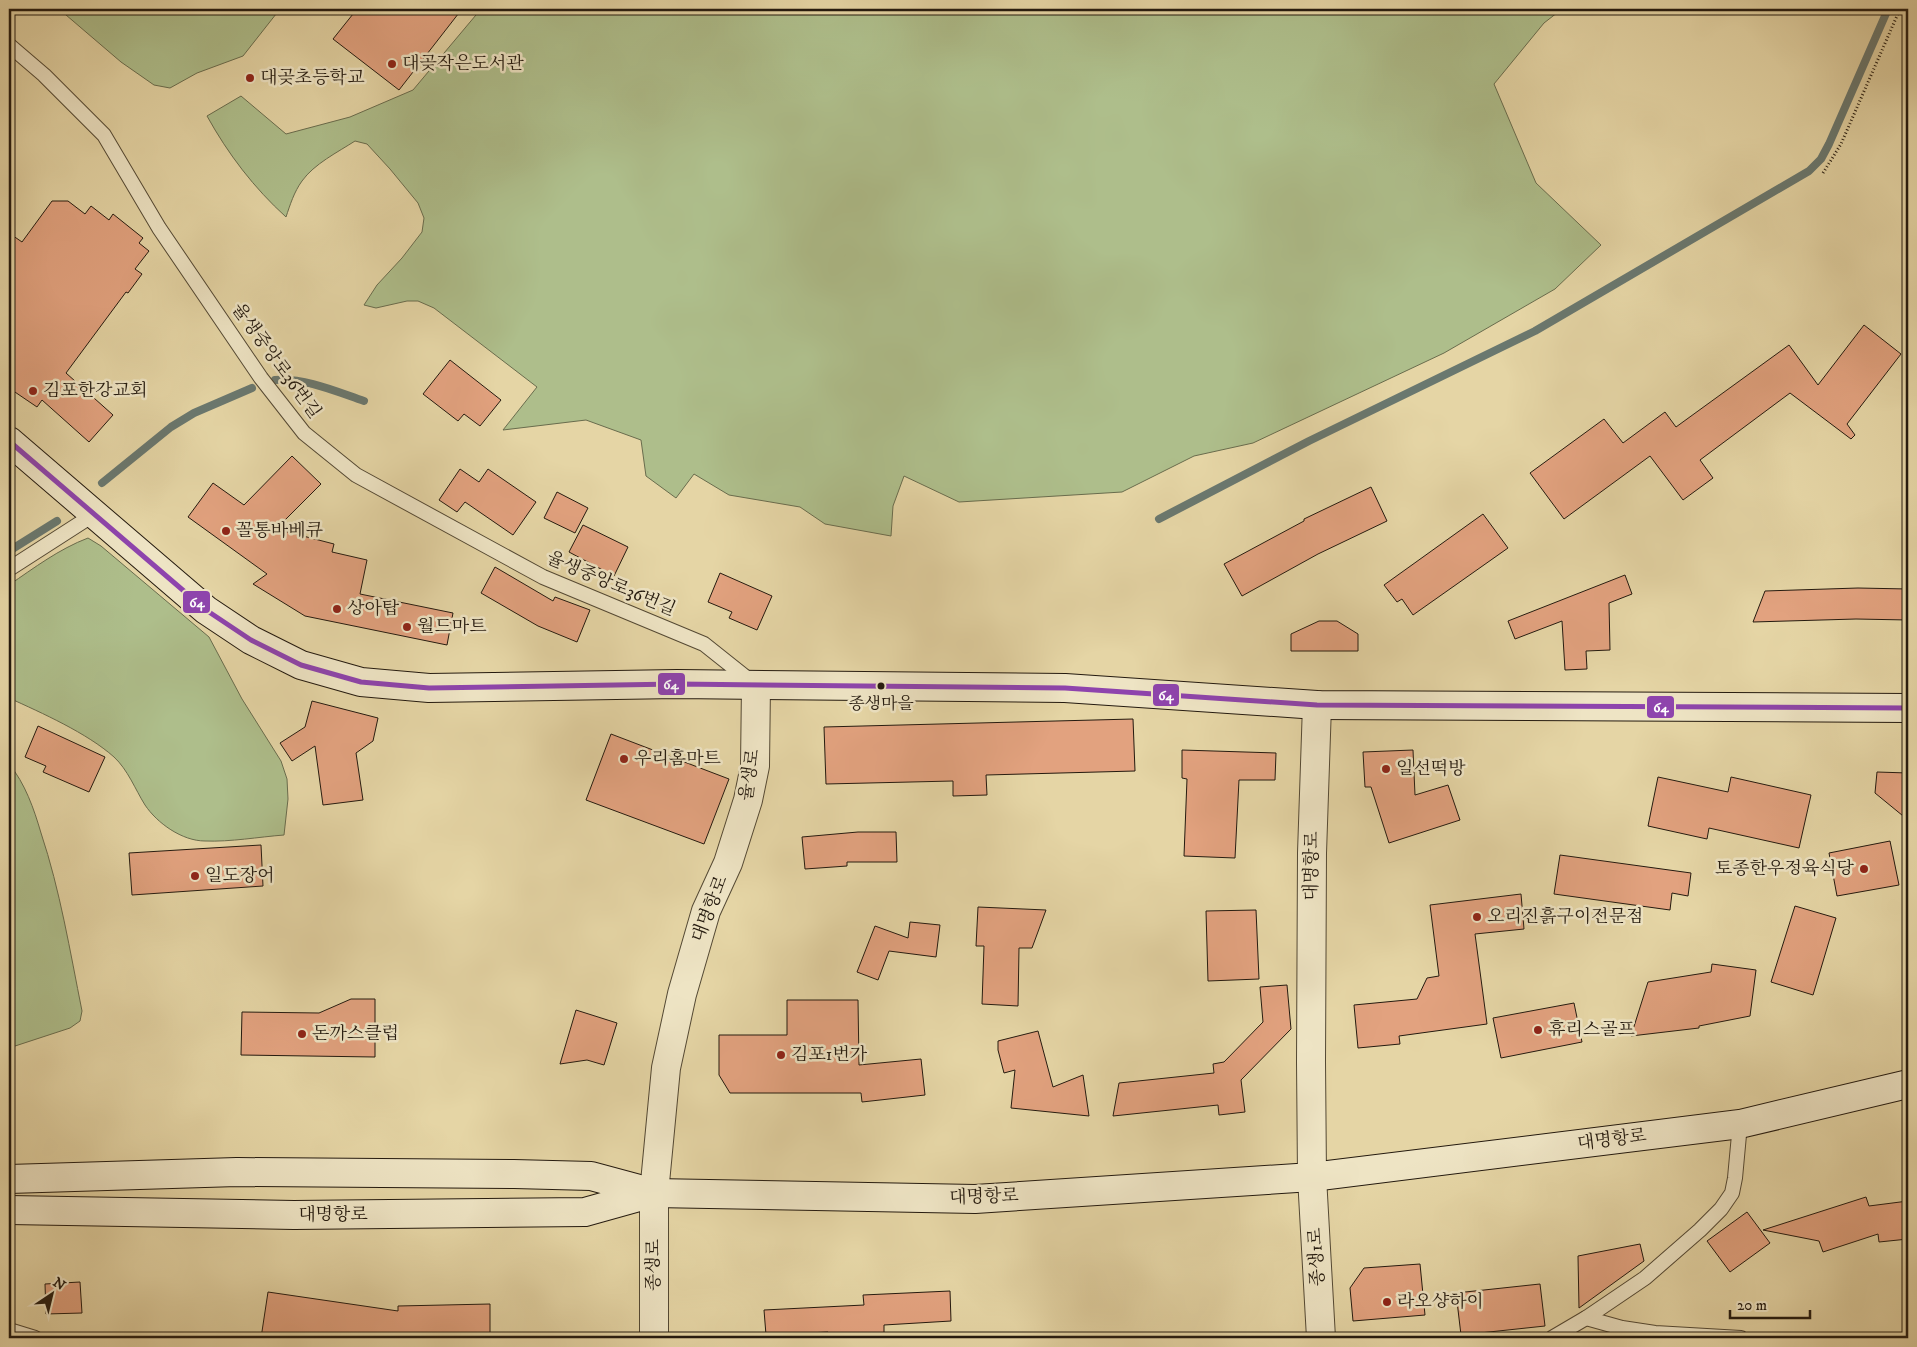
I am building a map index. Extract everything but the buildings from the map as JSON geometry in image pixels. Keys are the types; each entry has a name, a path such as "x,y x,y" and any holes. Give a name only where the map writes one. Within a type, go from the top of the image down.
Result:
{"street":[{"path":"9,441 206,610 251,640 301,664 361,682 428,688 677,684 1066,688 1317,705 1908,708"},
{"name":"율생로","path":"728,863 748,800 755,766 756,685"},
{"name":"대명항로","path":"1312,1177 1312,854 1317,705"},
{"name":"대명항로","path":"654,1192 666,1068 682,994 706,911 728,863"},
{"name":"대명항로","path":"9,1179 237,1172 514,1174 591,1176 654,1192 975,1199 1312,1177 1740,1124 1908,1084"},
{"name":"종생1로","path":"1312,1177 1321,1338"},
{"name":"대명항로","path":"9,1210 294,1215 584,1212 654,1192"},
{"name":"종생로","path":"654,1192 654,1338"}],"lane":[{"name":"율생중앙로36번길","path":"10,48 44,74 104,135 170,244 261,378 304,433 356,476 542,577 704,644 756,685"},
{"path":"9,569 93,515"},
{"path":"1552,1338 1586,1318 1645,1278 1685,1244 1721,1209 1732,1193 1734,1186 1740,1124"},
{"path":"1586,1318 1622,1328 1655,1333 1741,1338"},
{"path":"9,1330 35,1338"}],"path":[{"path":"1823,173 1840,144 1900,9"}],"green space":[{"path":"59,9 280,9 243,56 197,73 170,88 154,85 121,62"},
{"path":"481,9 1562,9 1544,23 1494,84 1536,183 1601,245 1555,289 1444,353 1253,443 1194,456 1122,492 959,502 904,476 893,506 891,536 825,524 800,507 729,495 694,474 676,498 646,476 641,440 586,420 503,430 537,387 434,308 418,301 407,301 376,308 364,305 377,285 402,258 422,232 424,218 418,203 367,144 355,141 313,169 302,181 292,199 286,217 242,170 207,116 241,96 286,134 350,117 413,90"},
{"path":"88,538 101,546 209,637 242,699 281,761 287,779 288,799 284,835 205,841 188,838 179,834 163,824 150,812 123,768 103,748 64,724 9,698 9,585 57,553"},
{"path":"9,764 20,779 28,797 48,855 64,921 82,1011 80,1021 70,1028 9,1048"}],"waterway":[{"path":"1159,519 1309,441 1535,331 1809,171 1821,159 1829,144 1888,9"},
{"path":"275,380 309,383 364,401"},
{"path":"102,483 171,427 194,413 252,388"},
{"path":"9,551 57,521"}],"transit line":[{"name":"64","path":"9,441 206,610 251,640 301,665 361,682 429,688 677,684 1065,688 1317,705 1908,708"}],"place":[{"name":"대곶작은도서관","path":"392,64"},
{"name":"대곶초등학교","path":"250,78"},
{"name":"김포한강교회","path":"33,391"},
{"name":"꼴통바베큐","path":"226,531"},
{"name":"상아탑","path":"337,609"},
{"name":"월드마트","path":"407,627"},
{"name":"종생마을","path":"881,686"},
{"name":"우리홈마트","path":"624,759"},
{"name":"일선떡방","path":"1386,769"},
{"name":"토종한우정육식당","path":"1864,869"},
{"name":"일도장어","path":"195,876"},
{"name":"오리진흙구이전문점","path":"1477,917"},
{"name":"휴리스골프","path":"1538,1030"},
{"name":"돈까스클럽","path":"302,1034"},
{"name":"김포1번가","path":"781,1055"},
{"name":"라오샹하이","path":"1387,1302"}]}
